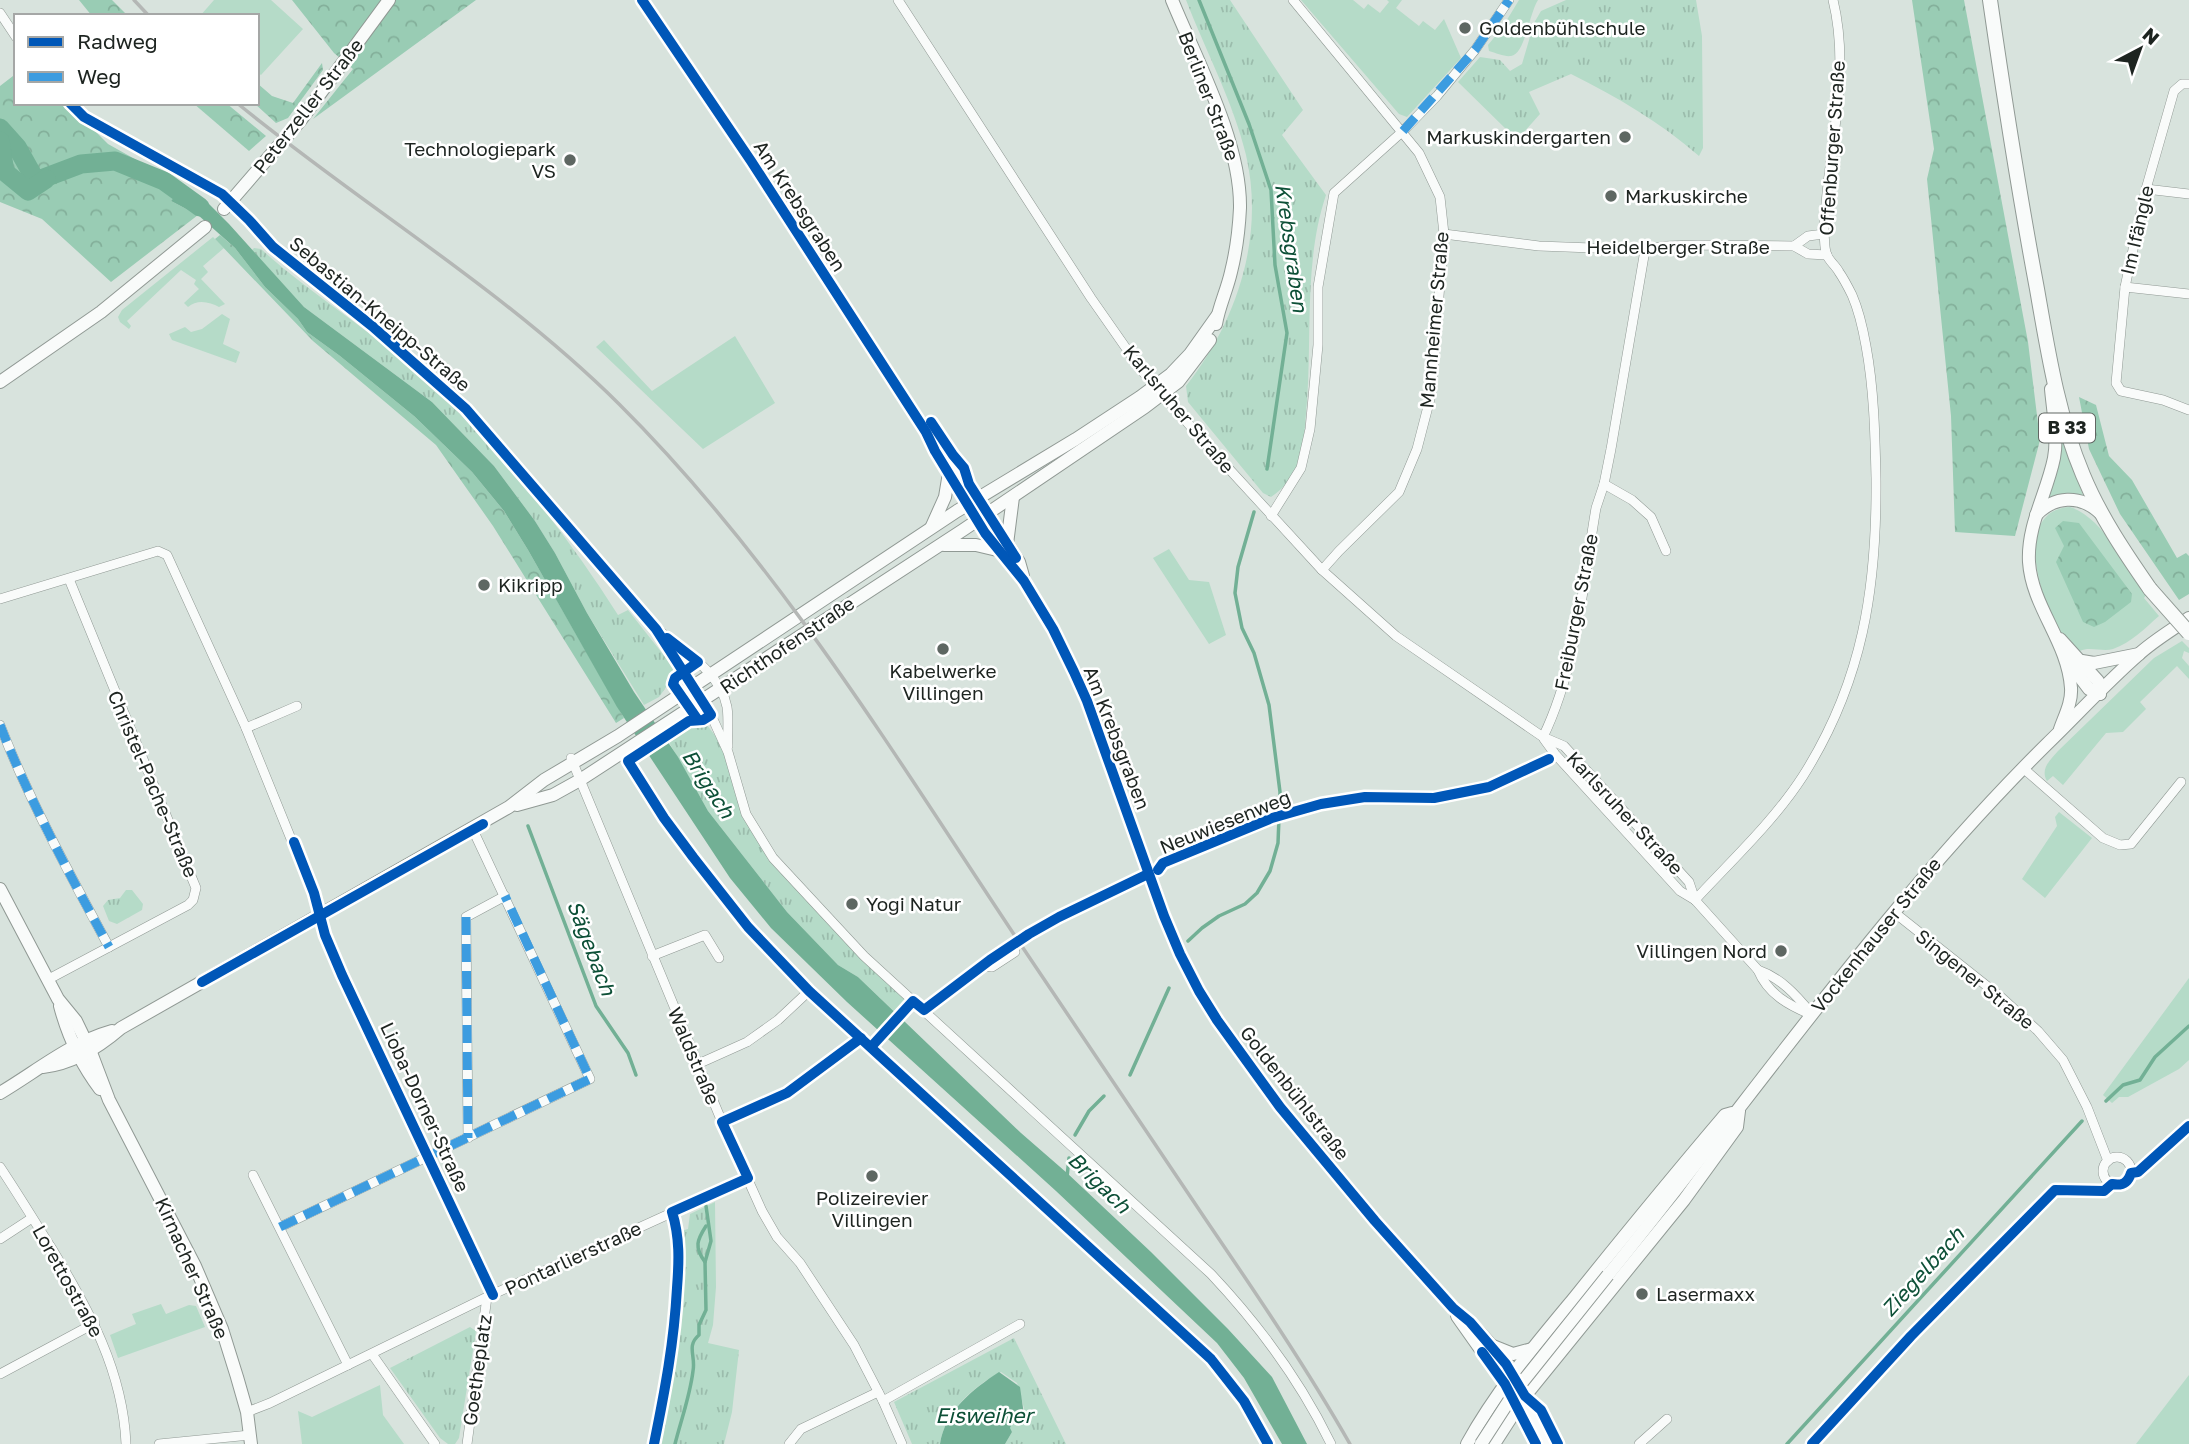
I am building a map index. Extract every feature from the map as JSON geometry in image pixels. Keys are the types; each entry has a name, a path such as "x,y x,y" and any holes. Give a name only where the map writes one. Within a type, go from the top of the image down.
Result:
{"main road":[{"name":"B 33","path":"1990,0 2013,163 2067,432 2083,475 2103,515 2150,589 2189,633"}],"street":[{"name":"Peterzeller Straße","path":"228,206 311,106 389,0"},
{"name":"Am Krebsgraben","path":"642,0 751,161 926,432 949,473 974,502"},
{"name":"Berliner Straße","path":"983,517 1159,390 1190,354 1217,316 1232,269 1238,231 1238,171 1228,135 1172,0"},
{"name":"Mannheimer Straße","path":"1293,0 1419,153 1440,197 1444,234 1431,395 1417,449 1399,492 1322,570"},
{"path":"1271,516 1301,468 1310,429 1318,345 1318,287 1334,192 1403,131 1475,51 1509,0"},
{"name":"Offenburger Straße","path":"1827,255 1824,234 1839,99 1839,61 1833,0"},
{"name":"Karlsruher Straße","path":"900,1 1091,298 1142,371 1261,506 1322,570 1396,636 1543,737 1555,754 1680,891 1695,900 1758,970 1770,974 1795,993 1812,1015"},
{"path":"0,13 14,34"},
{"name":"Im Ifängle","path":"2186,84 2174,91 2146,189 2125,287 2116,383 2121,391 2163,400 2189,410"},
{"name":"Sebastian-Kneipp-Straße","path":"72,105 84,117 209,186 273,247 372,326 466,409 656,629 702,700 728,752 746,814 773,858 864,956 1211,1274 1238,1303 1287,1366 1331,1444"},
{"path":"2146,189 2189,194"},
{"path":"0,382 101,313 205,227"},
{"name":"Heidelberger Straße","path":"1444,234 1539,246 1645,250 1698,245 1794,246 1808,254 1827,255"},
{"path":"1794,246 1808,236 1824,234"},
{"name":"Freiburger Straße","path":"1543,737 1551,721 1569,664 1645,250"},
{"path":"1695,900 1758,832 1804,774 1847,688 1864,631 1876,536 1875,442 1867,353 1862,324 1852,296 1827,255"},
{"path":"2125,287 2189,294"},
{"path":"2046,337 2055,448 2029,547 2030,570 2035,591 2056,635 2071,687 2070,702 2059,732"},
{"name":"Berliner Straße","path":"974,502 1159,390"},
{"name":"Am Krebsgraben","path":"926,432 941,447 1053,629 1087,701 1148,874"},
{"path":"930,529 945,497 949,473"},
{"path":"1604,484 1632,500 1651,517 1666,551"},
{"path":"940,545 1002,547 1013,497"},
{"path":"2036,516 2047,505 2069,499 2084,502 2103,515"},
{"name":"Richthofenstraße","path":"0,1093 43,1068 55,1056 82,1048 121,1028 473,830 572,760 618,736 974,502"},
{"name":"Richthofenstraße","path":"509,807 553,795 580,780 983,517"},
{"path":"0,599 158,551 167,555 246,729 317,903"},
{"name":"Christel-Pache-Straße","path":"47,980 188,905 193,900 196,888 69,579"},
{"name":"Vockenhauser Straße","path":"1481,1444 1516,1390 1949,846 2138,654 2189,618"},
{"name":"Sebastian-Kneipp-Straße","path":"656,629 698,662 720,690 727,707 728,752"},
{"path":"2056,635 2098,681 2100,694 2088,690 2063,654"},
{"path":"2082,661 2094,663 2138,654"},
{"path":"246,729 297,706"},
{"path":"0,725 45,826 108,947"},
{"name":"Waldstraße","path":"572,760 616,862 652,956 762,1211 777,1237 800,1263 854,1345 902,1444"},
{"path":"2023,768 2103,838 2120,845 2131,844 2181,782"},
{"path":"280,1227 590,1079 473,830"},
{"name":"Goldenbühlstraße","path":"1148,874 1180,954 1224,1030 1308,1142 1452,1308 1463,1327 1509,1380"},
{"name":"Kirnacher Straße","path":"0,889 82,1048 86,1072 109,1100 195,1265 222,1329 247,1412 251,1440"},
{"path":"468,1138 466,917 505,897"},
{"name":"Singener Straße","path":"1895,914 2002,998 2038,1031 2063,1060 2087,1107 2108,1161"},
{"name":"Lioba-Dorner-Straße","path":"325,935 429,1156 490,1296"},
{"path":"652,956 705,935 719,958"},
{"path":"925,1010 985,966 992,967 1015,952"},
{"path":"698,1065 747,1042 778,1020 809,991"},
{"name":"Vockenhauser Straße","path":"1467,1444 1509,1380 1665,1184 1725,1115 1739,1111"},
{"name":"Vockenhauser Straße","path":"1497,1439 1521,1402 1684,1200 1737,1127 1739,1111"},
{"path":"2131,1173 2138,1172 2189,1126"},
{"path":"2113,1158 2128,1162 2131,1173 2126,1182 2117,1185 2107,1181 2103,1171 2108,1161 2113,1158"},
{"name":"Lorettostraße","path":"0,1167 95,1323 114,1373 126,1444"},
{"path":"253,1175 348,1365"},
{"name":"Pontarlierstraße","path":"247,1412 490,1296 748,1178"},
{"path":"654,1444 674,1340 679,1252 678,1229 672,1212"},
{"path":"0,1239 32,1218"},
{"name":"Goetheplatz","path":"467,1444 490,1296"},
{"name":"Goldenbühlstraße","path":"1452,1308 1470,1322 1490,1344 1509,1380"},
{"path":"0,1374 95,1323"},
{"path":"789,1444 801,1429 880,1397 1020,1324"},
{"path":"1490,1344 1513,1354 1533,1349"},
{"path":"372,1354 435,1444"},
{"path":"1521,1402 1541,1443"},
{"path":"1639,1444 1667,1419"},
{"path":"1497,1439 1516,1431 1541,1443"},
{"path":"159,1444 251,1440"}],"green space":[{"path":"79,0 112,0 126,14 90,14"},
{"path":"214,0 271,0 303,29 261,75 259,14 202,14"},
{"path":"292,0 476,0 313,119 353,69 334,53"},
{"path":"1186,0 1230,0 1303,110 1282,135 1326,195 1314,245 1307,401 1302,450 1294,474 1271,497 1263,493 1188,402 1186,386 1220,334 1232,306 1249,247 1252,217 1251,186 1241,136"},
{"path":"1301,0 1353,0 1364,9 1368,4 1380,13 1389,2 1387,0 1402,0 1396,8 1419,26 1423,21 1435,30 1444,19 1461,58 1407,117 1399,114"},
{"path":"1519,0 1538,0 1520,48 1511,56 1489,51 1488,45"},
{"path":"1566,0 1696,0 1702,36 1703,148 1699,156 1638,111 1571,74 1529,92 1540,114 1523,133 1509,132 1458,82 1480,57 1500,60 1510,71 1522,64 1534,23 1541,11"},
{"path":"1912,0 1964,0 2028,342 2040,440 2015,536 1955,532 1951,416 1927,179 1934,149"},
{"path":"322,63 323,70 288,118 276,123 256,105 259,105 259,85 272,96 293,103"},
{"path":"14,76 14,105 69,105 108,144 183,186 171,201 198,215 111,282 42,219 0,202 0,86"},
{"path":"195,105 228,105 266,136 249,151"},
{"path":"220,235 235,248 265,287 298,319 307,332 414,416 472,472 504,511 624,718 616,723 493,526 436,445 313,341 215,239"},
{"path":"213,237 224,248 203,266 208,272 201,279 225,304 219,307 199,302 188,307 184,303 199,289 194,284 196,280 181,270 127,321 131,326 129,329 120,322 118,317 122,310"},
{"path":"261,249 407,364 495,451 572,547 618,615 628,610 677,672 659,697 644,705 587,613 535,521 494,466 432,402 304,307 252,250"},
{"path":"222,314 230,319 223,344 240,352 236,363 172,340 169,334 185,327 191,332 202,329"},
{"path":"735,336 775,403 703,449 596,347 604,340 652,391"},
{"path":"2079,397 2096,405 2109,456 2132,480 2177,558 2186,553 2189,556 2189,594 2179,600 2120,514 2089,449"},
{"path":"2060,434 2085,500 2047,501"},
{"path":"2070,507 2093,521 2103,532 2146,595 2144,598 2159,616 2132,639 2113,649 2080,651 2057,626 2042,592 2036,554 2037,537 2042,522 2053,512"},
{"path":"2063,521 2079,523 2132,594 2131,602 2094,627 2083,622 2056,562 2064,546 2055,528"},
{"path":"1169,549 1189,580 1209,582 1226,635 1209,644 1153,558"},
{"path":"2182,641 2189,648 2189,653 2184,651 2182,658 2189,666 2189,679 2177,666 2140,702 2146,709 2123,732 2106,733 2063,785 2053,776 2047,781 2045,769 2058,751 2154,658"},
{"path":"703,720 728,752 746,814 773,858 913,1001 898,1015 858,977 838,965 787,912 708,811 666,737 689,721"},
{"path":"2059,812 2092,838 2045,898 2022,879 2057,826 2055,817"},
{"path":"126,890 132,890 143,904 142,910 117,924 109,921 103,906 108,900 120,898"},
{"path":"2189,978 2189,1060 2179,1069 2128,1097 2119,1097 2112,1103 2103,1095"},
{"path":"715,1202 716,1287 713,1325 708,1343 739,1350 732,1412 724,1444 660,1444 681,1312 681,1231 688,1229 690,1214"},
{"path":"161,1304 166,1314 189,1305 196,1306 205,1327 118,1358 110,1335 136,1324 132,1314"},
{"path":"470,1327 476,1331 459,1438 455,1444 448,1444 440,1438 390,1368"},
{"path":"1014,1338 1066,1444 1005,1444 1012,1432 1009,1428 1013,1421 1022,1416 1024,1408 1017,1383 1001,1372 962,1401 948,1421 940,1444 912,1444 894,1402"},
{"path":"2189,1375 2189,1444 2136,1444"},
{"path":"380,1385 383,1415 404,1444 302,1444 298,1411 312,1417"}],"water":[{"path":"183,186 206,201 229,224 304,307 432,402 494,466 555,553 587,613 634,692 678,757 708,811 787,912 838,965 858,977 1021,1133 1151,1252 1228,1329 1272,1377 1307,1444 1282,1444 1244,1378 1217,1343 1056,1191 847,1002 771,928 730,878 617,707 504,511 472,472 414,416 307,332 298,319 265,287 235,248 198,215 171,201"},
{"name":"Eisweiher","path":"999,1372 1020,1387 1024,1415 1013,1421 1010,1428 1012,1432 1005,1444 940,1444 954,1411 970,1394"}],"waterway":[{"name":"Krebsgraben","path":"1199,0 1249,124 1271,190 1275,265 1287,333 1267,469"},
{"name":"Brigach","path":"0,128 17,147 36,181 81,164 115,161 164,181 200,207"},
{"path":"0,141 5,172 28,191 46,179"},
{"name":"Krebsgraben","path":"1188,941 1219,916 1245,904 1257,893 1270,871 1278,843 1280,792 1269,705 1254,653 1242,628 1235,593 1238,567 1254,512"},
{"name":"Sägebach","path":"528,826 596,1006 628,1053 636,1075"},
{"name":"Krebsgraben","path":"1130,1075 1169,988"},
{"name":"Ziegelbach","path":"2106,1101 2123,1085 2140,1080 2155,1057 2189,1026"},
{"name":"Krebsgraben","path":"1075,1135 1089,1111 1104,1096"},
{"name":"Ziegelbach","path":"1787,1444 2082,1121"},
{"name":"Krebsgraben","path":"1067,1177 1069,1158"},
{"name":"Sägebach","path":"675,1444 692,1380 693,1343 699,1335 699,1325 706,1310 705,1262 711,1241 706,1206"},
{"name":"Sägebach","path":"705,1262 698,1244 706,1226"}],"tunnel":[{"path":"317,903 325,935"}],"railway":[{"path":"134,0 147,14"},
{"path":"240,105 480,285 574,362 619,404 677,465 731,529 783,595 880,732 1278,1328 1350,1444"}],"marked path":[{"path":"1403,131 1475,50 1509,0"},
{"path":"0,725 37,810 109,947"},
{"path":"280,1227 590,1079 505,896"},
{"path":"466,917 468,1138"}],"cycle path":[{"path":"642,0 751,161 926,432 985,533 1024,581 1053,629 1087,701 1164,916 1180,954 1217,1020 1280,1107 1375,1221 1506,1364 1525,1396 1541,1410 1558,1444"},
{"path":"72,105 84,117 222,194 273,247 372,326 466,409 656,629 711,715 703,720 689,721 628,761 664,818 693,857 748,927 809,991 1211,1359 1244,1401 1268,1444"},
{"path":"931,422 964,468 969,484 1016,558"},
{"path":"667,638 698,662 675,678 673,684 698,720"},
{"name":"Neuwiesenweg","path":"1158,870 1163,863 1272,818 1321,804 1365,797 1434,798 1489,787 1549,759"},
{"path":"202,982 483,824"},
{"path":"294,842 314,893 325,935 342,975 493,1295"},
{"path":"871,1047 913,1001 924,1010 1029,934 1148,874"},
{"path":"654,1444 676,1308 678,1250 672,1212 748,1178 722,1122 787,1093 861,1038"},
{"path":"1812,1444 1911,1336 2055,1190 2104,1191 2112,1184 2124,1183 2131,1173 2138,1172 2189,1126"},
{"path":"1482,1352 1505,1384 1536,1444"}],"place":[{"name":"Goldenbühlschule","path":"1465,28"},
{"name":"Markuskindergarten","path":"1625,137"},
{"name":"Technologiepark VS","path":"570,160"},
{"name":"Markuskirche","path":"1611,196"},
{"name":"Kikripp","path":"484,585"},
{"name":"Kabelwerke Villingen","path":"943,649"},
{"name":"Yogi Natur","path":"852,904"},
{"name":"Villingen Nord","path":"1781,951"},
{"name":"Polizeirevier Villingen","path":"872,1176"},
{"name":"Lasermaxx","path":"1642,1294"}]}
